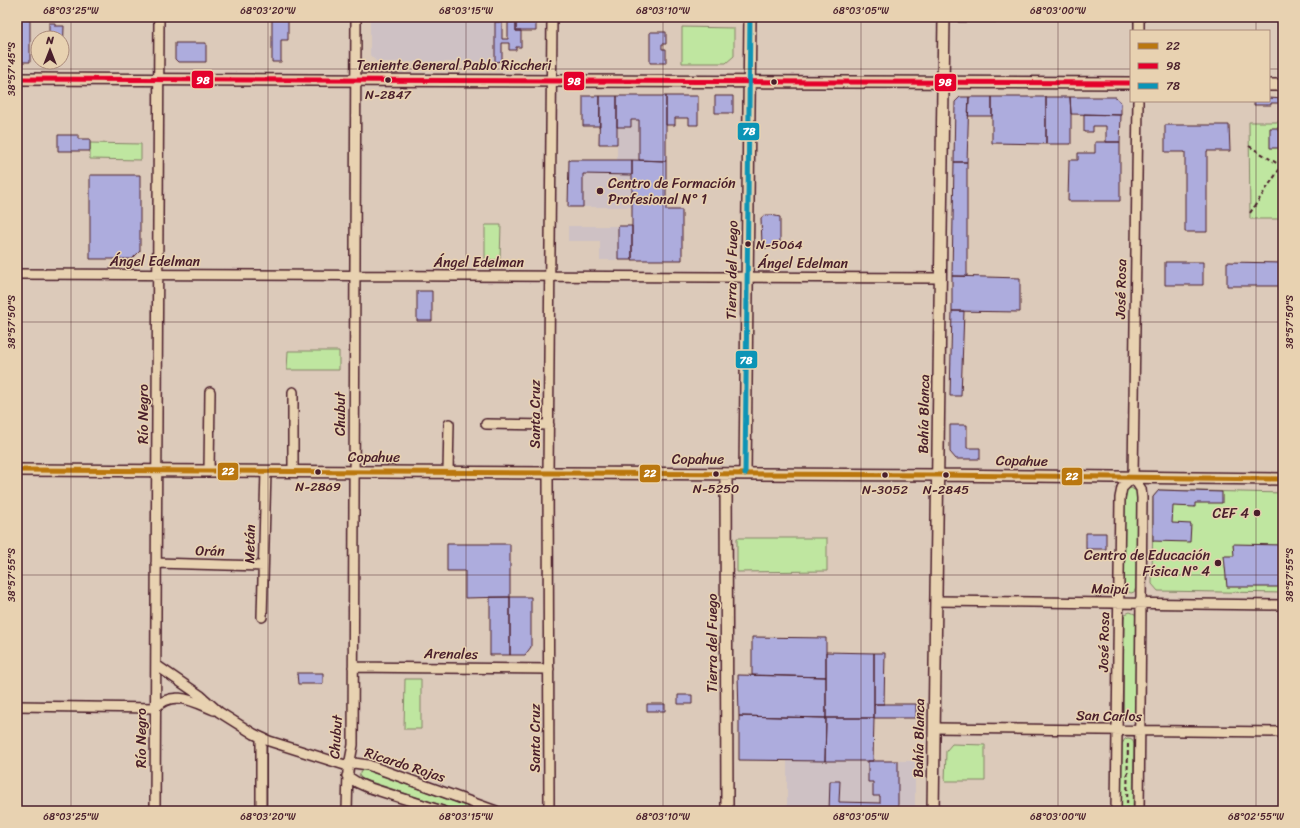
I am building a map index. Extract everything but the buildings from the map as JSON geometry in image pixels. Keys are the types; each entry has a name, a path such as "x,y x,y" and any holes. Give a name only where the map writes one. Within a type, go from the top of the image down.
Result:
{"street":[{"name":"Río Negro","path":"155,811 159,17"},
{"name":"Chubut","path":"347,811 347,776 352,745 353,667 356,17"},
{"name":"Santa Cruz","path":"549,811 548,473 552,17"},
{"name":"Tierra del Fuego","path":"745,474 750,17"},
{"name":"Bahía Blanca","path":"933,811 944,17"},
{"path":"1139,17 1139,30"},
{"name":"Teniente General Pablo Riccheri","path":"17,79 1130,83"},
{"path":"1270,85 1283,85"},
{"name":"José Rosa","path":"1116,811 1120,498 1122,488 1132,477 1138,102"},
{"name":"Ángel Edelman","path":"17,274 941,278"},
{"path":"209,471 210,392"},
{"path":"293,392 293,472"},
{"path":"448,472 449,424"},
{"path":"486,424 549,424"},
{"name":"Copahue","path":"17,470 938,475 1283,479"},
{"name":"Metán","path":"262,617 266,471"},
{"name":"Tierra del Fuego","path":"726,474 727,811"},
{"path":"1132,477 1141,489 1142,498 1139,811"},
{"name":"Orán","path":"156,563 264,566"},
{"name":"Maipú","path":"936,601 1283,605"},
{"name":"Ricardo Rojas","path":"156,665 201,696 219,712 261,738 348,766 354,763 368,765 496,811"},
{"name":"Arenales","path":"353,667 549,669"},
{"name":"Ricardo Rojas","path":"155,708 164,701 176,698 190,701 219,712"},
{"path":"17,706 155,708"},
{"name":"San Carlos","path":"934,728 1283,732"},
{"path":"261,738 261,811"},
{"path":"347,776 367,787 442,811"}],"path":[{"path":"1249,146 1283,166 1250,213"},
{"path":"1127,811 1128,738"}],"shaded area":[{"path":"370,17 495,17 495,62 377,62 370,55"},
{"path":"617,96 666,96 666,209 682,210 682,260 600,260 600,241 568,241 568,226 632,226 632,207 568,207 569,160 617,160"},
{"path":"787,760 915,761 915,811 787,811"}],"green space":[{"path":"682,27 734,28 734,56 726,63 682,63"},
{"path":"1249,122 1283,122 1283,219 1250,219"},
{"path":"90,143 141,144 141,160 90,159"},
{"path":"485,225 501,225 500,260 485,260"},
{"path":"288,351 339,351 339,370 287,370"},
{"path":"1131,488 1136,491 1137,494 1136,588 1134,592 1131,593 1126,591 1124,587 1125,494 1128,489"},
{"name":"Centro de Educación Física N° 4","path":"1159,490 1283,493 1283,593 1158,591 1152,584 1153,497"},
{"path":"737,538 827,538 827,571 737,572"},
{"path":"1130,612 1135,614 1136,618 1135,714 1134,717 1129,720 1124,717 1123,714 1124,618 1125,614"},
{"path":"405,679 421,679 421,729 404,729"},
{"path":"1125,739 1132,739 1134,744 1133,811 1121,811 1122,744"},
{"path":"952,744 985,745 985,781 945,781 946,751"},
{"path":"362,770 366,770 480,811 459,811 362,779 359,775"}],"transit line":[{"name":"78","path":"745,474 750,17"},
{"name":"98","path":"17,79 1130,83"},
{"name":"22","path":"17,470 938,475 1283,479"}],"place":[{"name":"N-2847","path":"388,80"},
{"name":"Centro de Formación Profesional N° 1","path":"600,191"},
{"name":"N-5064","path":"748,244"},
{"name":"N-2869","path":"318,472"},
{"name":"N-5250","path":"716,474"},
{"name":"N-3052","path":"885,475"},
{"name":"N-2845","path":"946,475"},
{"name":"CEF 4","path":"1257,513"},
{"name":"Centro de Educación Física N° 4","path":"1218,563"}]}
